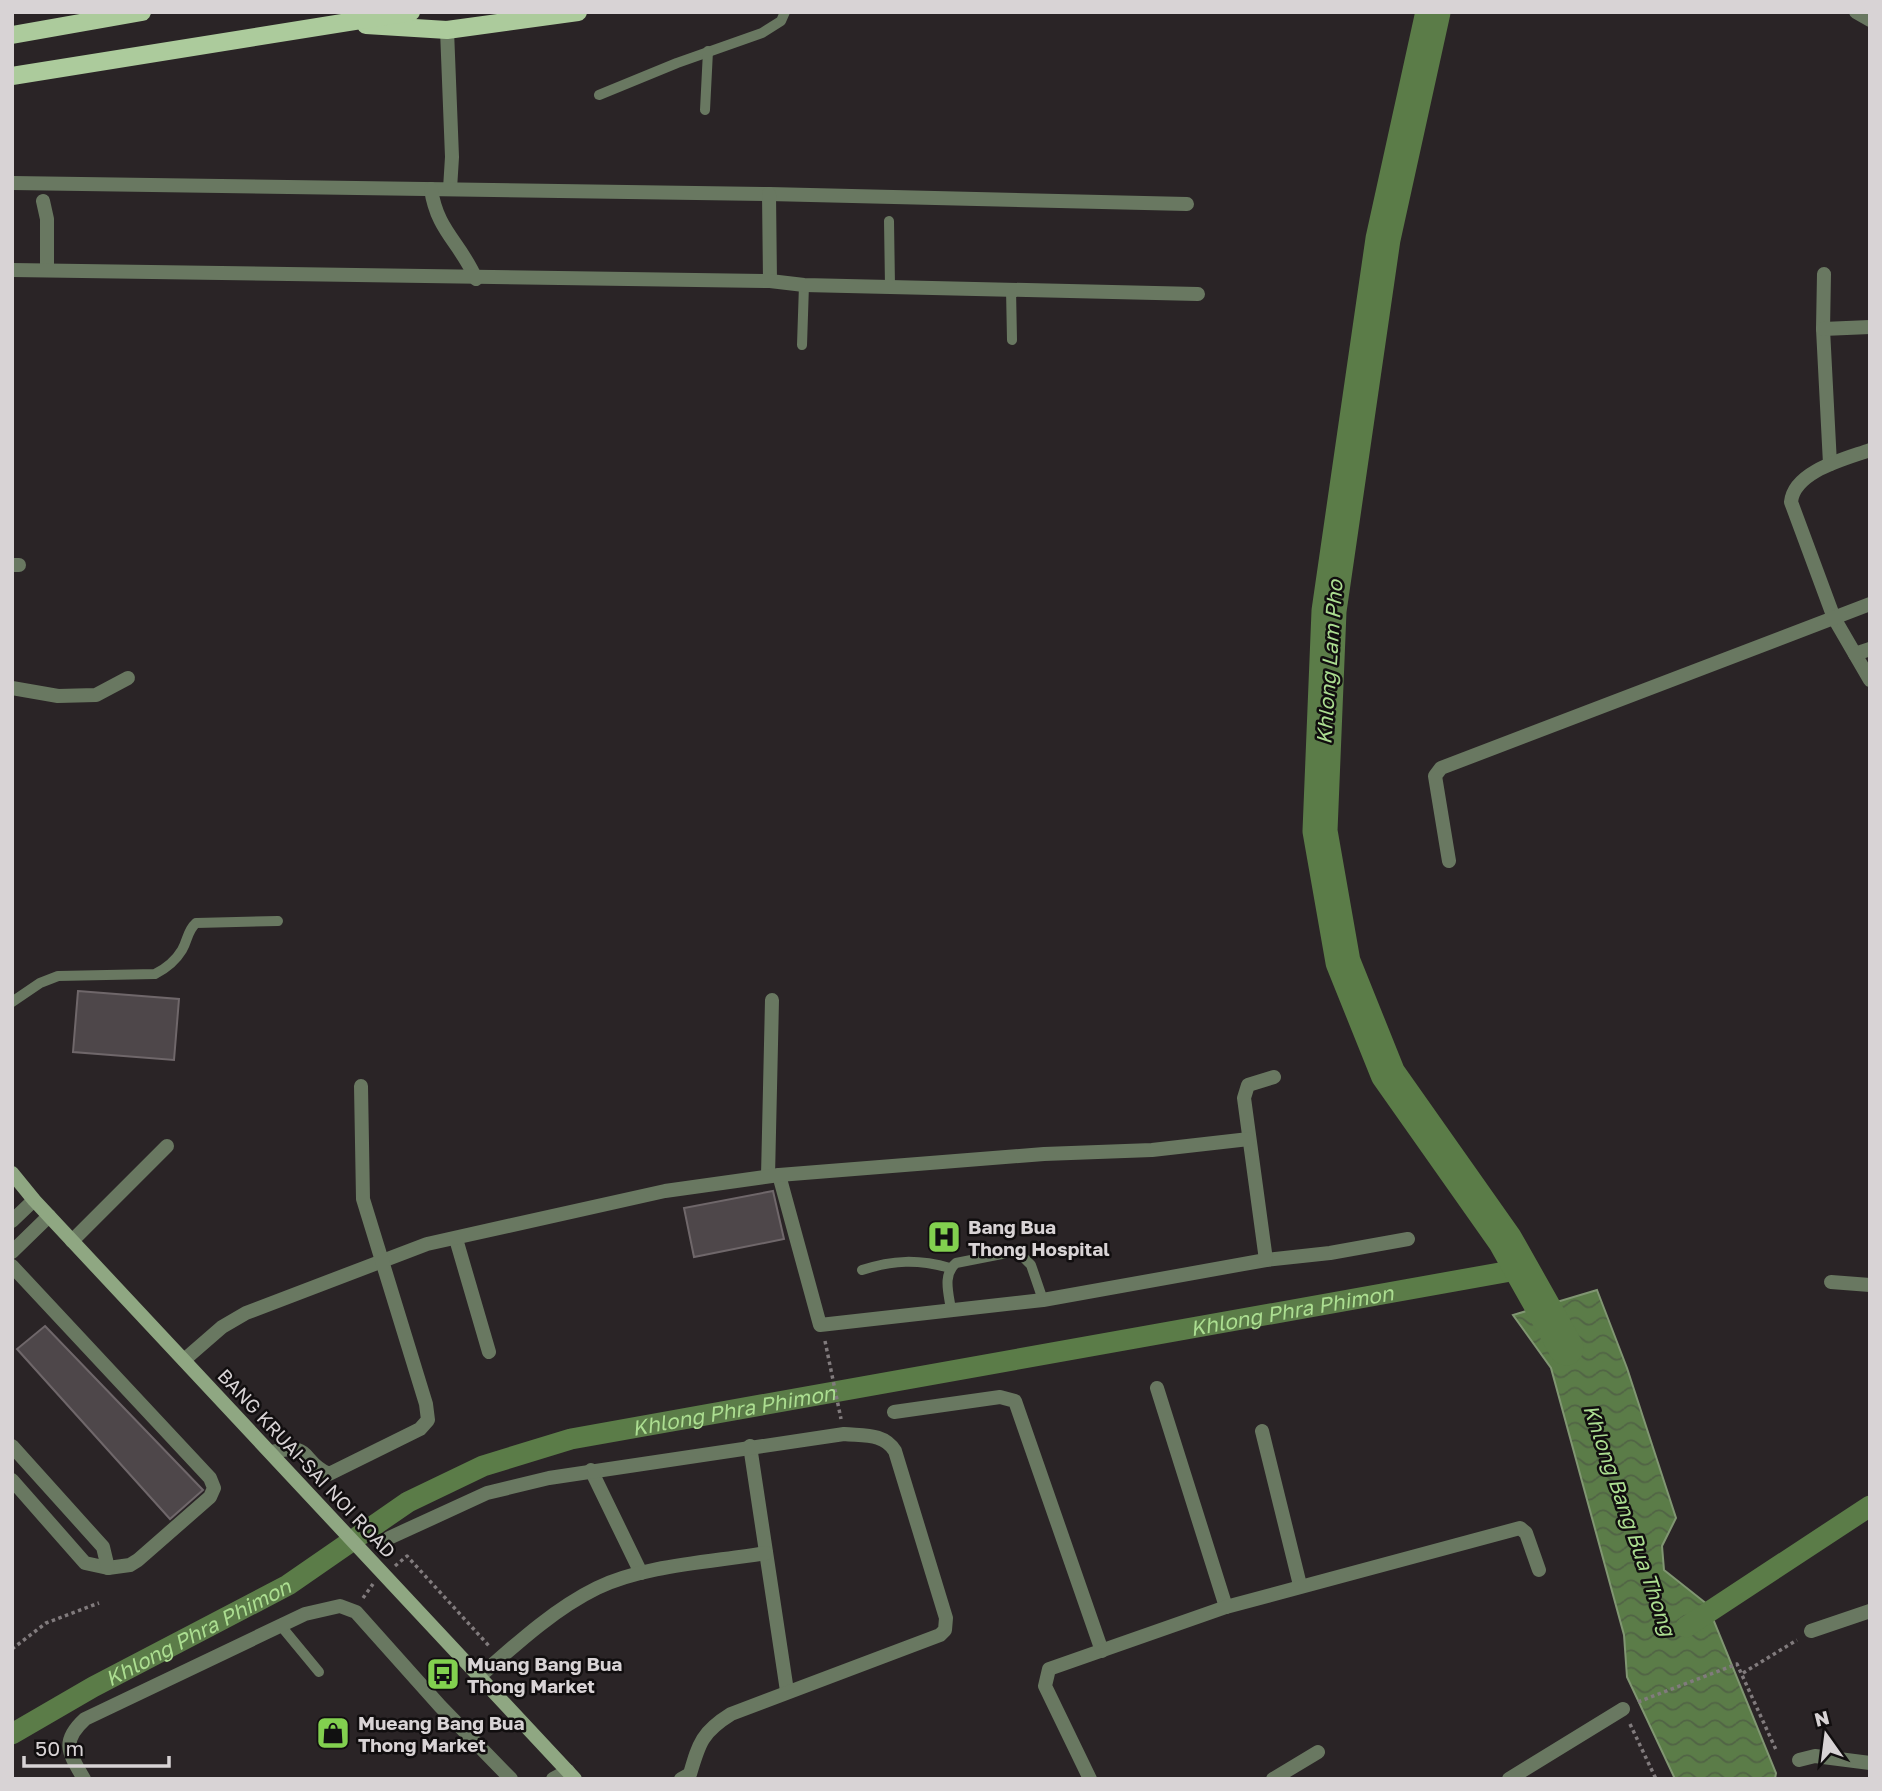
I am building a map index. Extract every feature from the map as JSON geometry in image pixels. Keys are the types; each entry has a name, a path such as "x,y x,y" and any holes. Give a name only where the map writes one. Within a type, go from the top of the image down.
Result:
{"main road":[{"path":"12,35 142,12"},
{"path":"12,76 411,12"},
{"path":"341,22 447,30 578,12"},
{"name":"BANG KRUAI-SAI NOI ROAD","path":"12,1173 72,1241 572,1775"}],"street":[{"path":"1856,12 1870,20"},
{"path":"447,30 452,157 450,189"},
{"path":"12,183 769,194 1187,204"},
{"path":"430,189 439,225 463,253 476,279"},
{"path":"769,194 770,281"},
{"path":"43,201 47,219 47,270"},
{"path":"12,270 476,279 770,281 804,285 1198,294"},
{"path":"1824,274 1823,329 1830,464"},
{"path":"1823,329 1870,327"},
{"path":"1870,450 1830,464 1799,484 1792,492 1791,502 1834,618 1870,680"},
{"path":"1449,861 1435,776 1441,768 1870,604"},
{"path":"1855,654 1870,649"},
{"path":"12,688 58,696 96,695 128,678"},
{"path":"772,1000 773,1175 820,1325 1043,1300 1266,1260 1330,1253 1408,1239"},
{"path":"1266,1260 1244,1107 1245,1089 1248,1085 1274,1077"},
{"path":"271,1452 294,1448 303,1451 328,1474 420,1430 428,1420 426,1404 380,1262 363,1199 361,1086"},
{"path":"184,1360 222,1327 246,1313 427,1244 665,1191 773,1175 1044,1154 1152,1150 1249,1139"},
{"path":"72,1241 167,1146"},
{"path":"12,1221 34,1200"},
{"path":"14,1247 49,1216"},
{"path":"456,1239 489,1352"},
{"path":"12,1266 210,1478 214,1488 210,1497 138,1560 130,1565 108,1568 85,1563 12,1480"},
{"path":"1831,1282 1870,1285"},
{"path":"1157,1388 1226,1607"},
{"path":"894,1412 1000,1398 1015,1401 1102,1651"},
{"path":"1262,1431 1300,1585"},
{"path":"389,1538 488,1493 591,1470 844,1434 884,1438 890,1442 946,1618 945,1630 940,1635 731,1714 711,1726 699,1742 688,1777"},
{"path":"12,1446 103,1547 108,1568"},
{"path":"750,1447 787,1691"},
{"path":"591,1470 641,1573"},
{"path":"33,1504 49,1488"},
{"path":"1090,1779 1044,1680 1049,1669 1226,1607 1520,1528 1526,1533 1539,1570"},
{"path":"480,1676 575,1601 599,1587 641,1573 766,1553"},
{"path":"84,1779 72,1758 68,1742 73,1730 85,1719 281,1626 324,1608 340,1606 356,1612 440,1706 511,1779"},
{"path":"1811,1631 1870,1611"},
{"path":"1509,1779 1626,1707"},
{"path":"1273,1779 1318,1752"},
{"path":"1799,1760 1825,1757 1870,1763"},
{"path":"1868,1779 1870,1772"},
{"path":"553,1779 572,1775"}],"lane":[{"path":"599,95 708,51 762,33 781,21 785,12"},
{"path":"705,110 708,51"},
{"path":"889,221 890,286"},
{"path":"802,345 804,285"},
{"path":"1011,289 1012,340"},
{"path":"12,1002 40,983 58,976 155,974 165,969 182,950 190,928 196,923 278,920"},
{"path":"951,1310 947,1279 950,1268 956,1263 1017,1251 1031,1265 1043,1300"},
{"path":"862,1270 887,1262 922,1260 950,1268"},
{"path":"281,1626 319,1672"}],"path":[{"path":"829,1351 842,1421"},
{"path":"12,1648 46,1623 99,1603"},
{"path":"1743,1673 1811,1631"},
{"path":"1656,1779 1626,1707 1737,1664 1777,1752"}],"water":[{"name":"Khlong Bang Bua Thong","path":"1597,1290 1627,1368 1676,1518 1662,1546 1664,1570 1707,1604 1776,1773 1775,1779 1675,1779 1627,1677 1624,1635 1551,1368 1513,1315"}],"building":[{"path":"78,991 179,999 174,1060 73,1052"},
{"path":"773,1191 784,1239 694,1257 684,1208"},
{"path":"45,1326 203,1490 170,1519 17,1349"}],"waterway":[{"name":"Khlong Lam Pho","path":"1433,12 1383,239 1329,611 1320,831 1343,962 1388,1074 1505,1240 1566,1348"},
{"name":"Khlong Phra Phimon","path":"12,1734 93,1687 288,1585 408,1502 483,1466 571,1439 1522,1269"},
{"name":"Khlong Bang Bua Thong","path":"1686,1627 1870,1506"}],"place":[{"name":"Bang Bua Thong Hospital","path":"944,1237"},
{"name":"Muang Bang Bua Thong Market","path":"443,1674"},
{"name":"Mueang Bang Bua Thong Market","path":"333,1733"}]}
